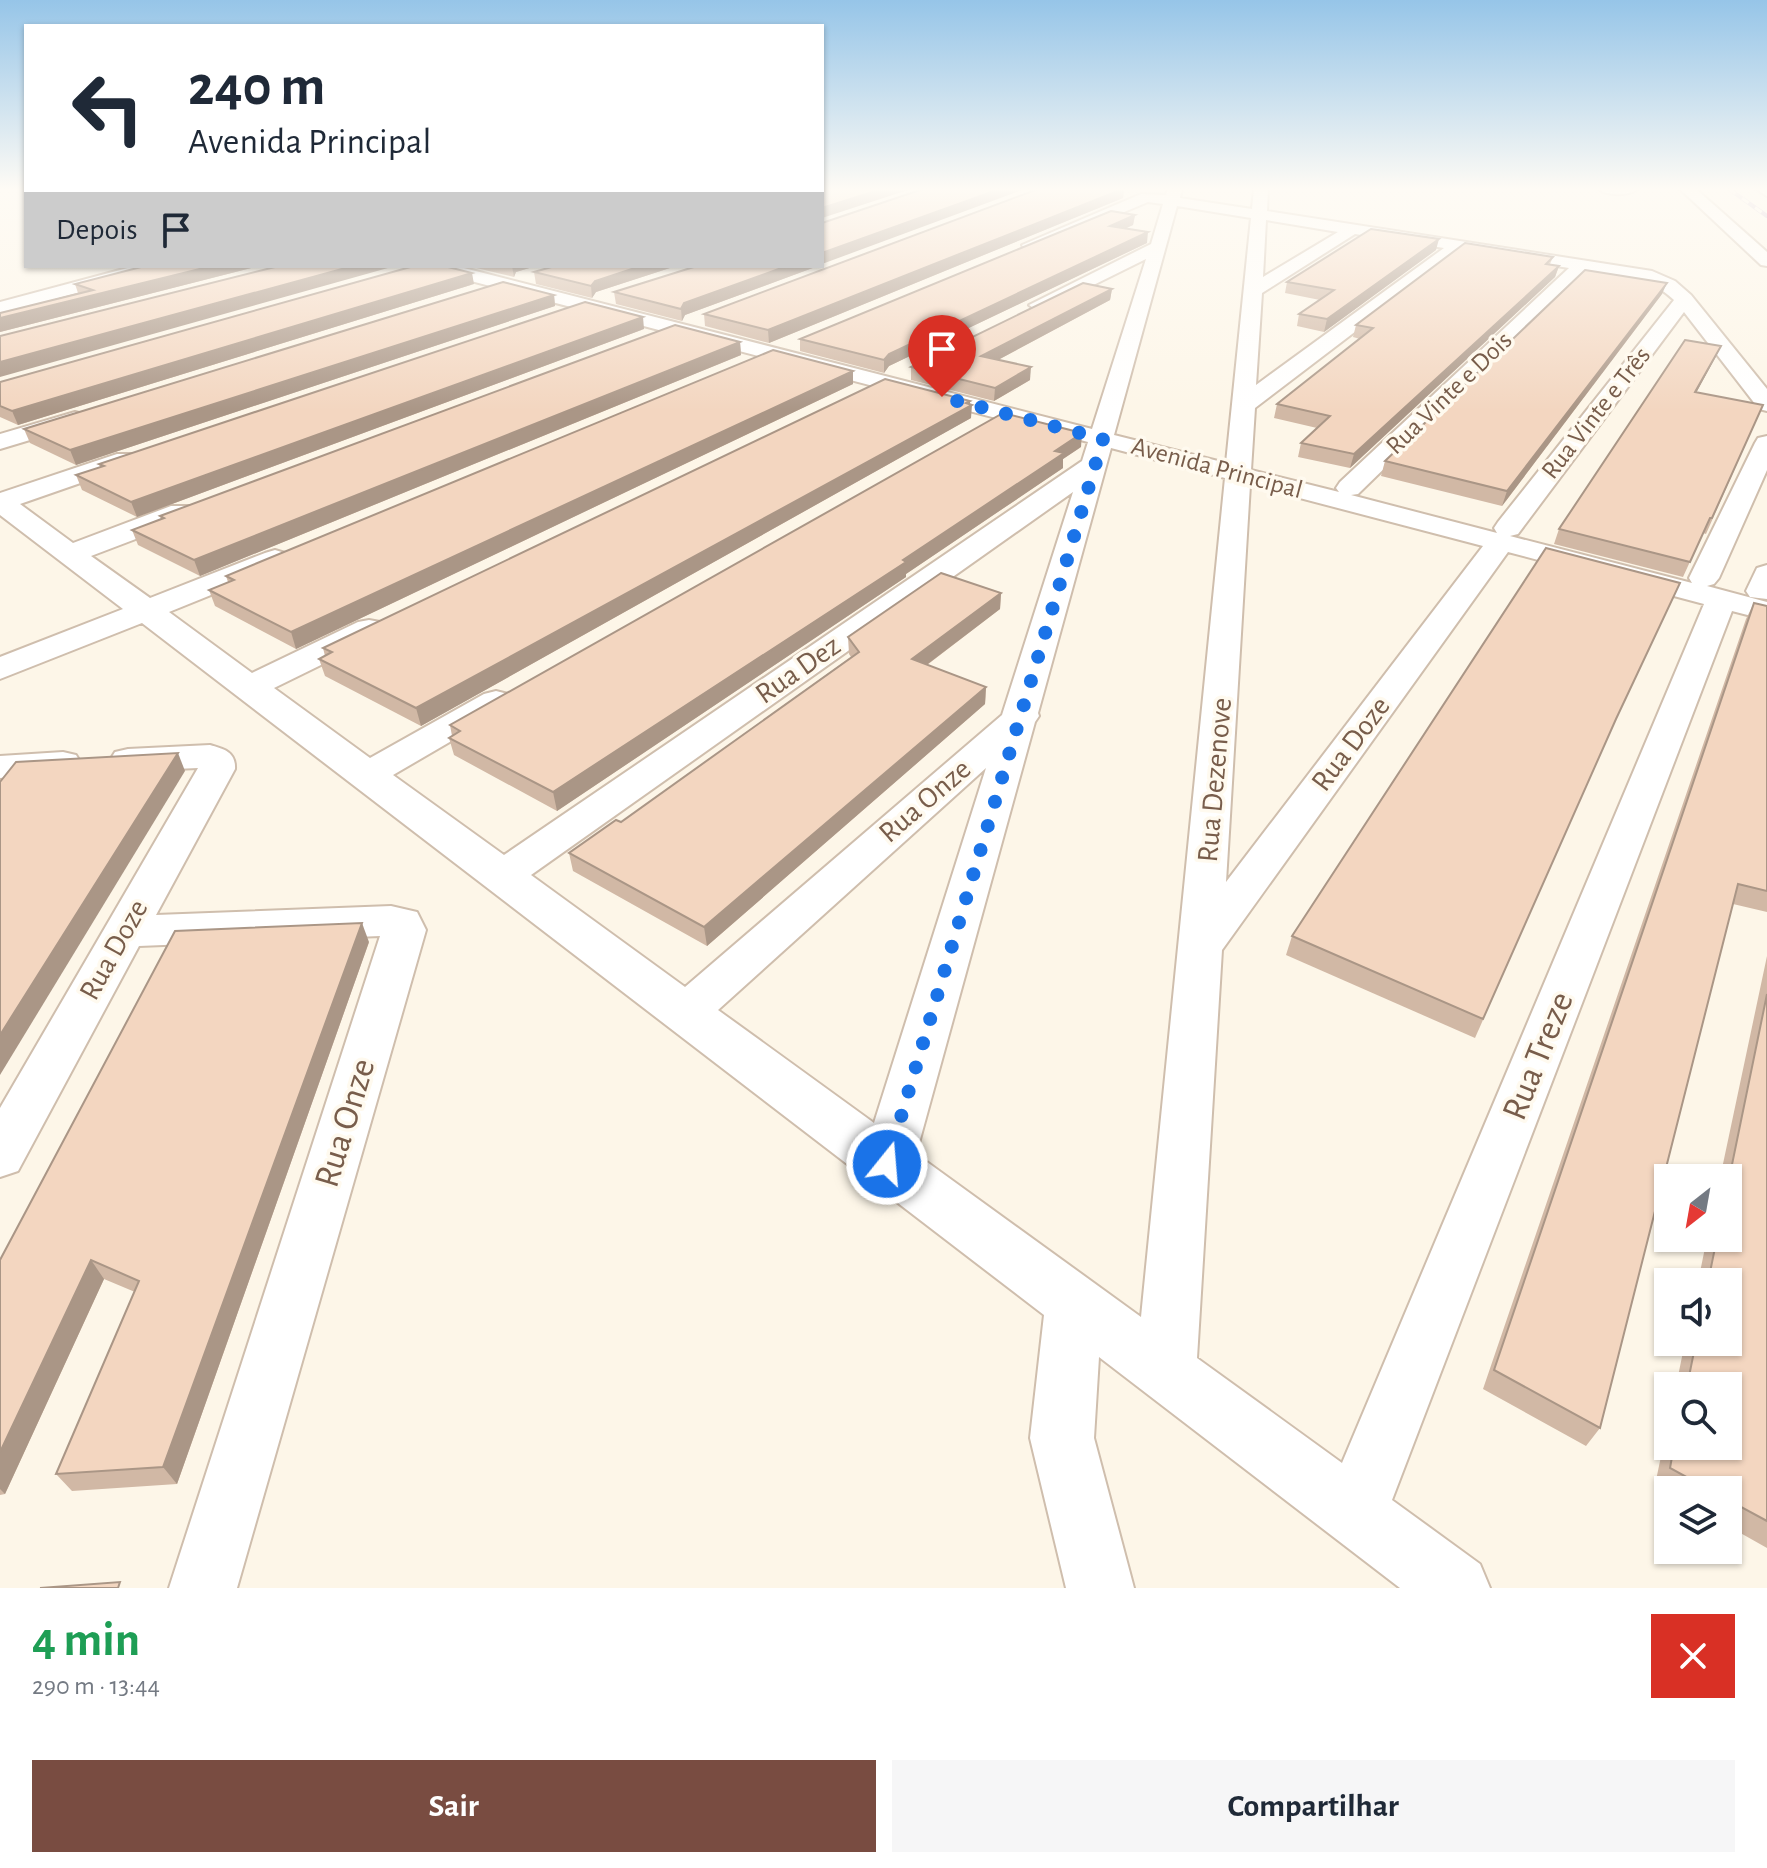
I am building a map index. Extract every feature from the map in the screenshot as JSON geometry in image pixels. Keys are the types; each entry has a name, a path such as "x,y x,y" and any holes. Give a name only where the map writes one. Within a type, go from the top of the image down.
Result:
{"street":[{"path":"1022,313 1124,263"},
{"path":"887,1164 1154,263"},
{"name":"Rua Dezenove","path":"1166,1371 1255,263"},
{"path":"1253,291 1298,263"},
{"path":"1244,405 1435,263"},
{"path":"1578,263 1647,269"},
{"path":"1610,263 1647,269 1669,285 1684,299 1767,404"},
{"path":"1635,263 1667,276 1682,271"},
{"name":"Rua Vinte e Dois","path":"1349,488 1584,264"},
{"path":"0,308 148,268"},
{"name":"Avenida Principal","path":"448,268 522,279"},
{"name":"Avenida Principal","path":"481,268 898,374 1101,443"},
{"path":"461,298 522,279"},
{"name":"Rua Vinte e Três","path":"1504,535 1684,299"},
{"path":"542,320 603,300"},
{"path":"631,345 692,322"},
{"path":"727,371 787,346"},
{"path":"839,402 898,374"},
{"name":"Avenida Principal","path":"898,374 1003,413 1101,443 1349,488 1504,535"},
{"path":"962,436 1003,413"},
{"path":"0,442 89,414"},
{"name":"Rua Dez","path":"502,876 1101,443"},
{"name":"Rua Treze","path":"1354,1513 1748,591 1767,443"},
{"path":"0,502 151,451"},
{"name":"Avenida Principal","path":"1240,467 1504,535 1748,591"},
{"path":"0,477 4,485 0,502"},
{"path":"0,502 1456,1588"},
{"path":"70,554 203,504"},
{"name":"Rua Doze","path":"1201,946 1504,535"},
{"path":"0,669 293,552"},
{"path":"249,687 393,618"},
{"path":"366,775 519,688"},
{"name":"Rua Onze","path":"685,1013 1022,716"},
{"name":"Rua Doze","path":"0,767 200,756 217,760 216,769 0,1155"},
{"name":"Rua Onze","path":"124,931 391,921 402,923 404,930 203,1588"},
{"path":"1074,1303 1062,1438 1100,1588"}],"building":[{"path":"840,263 936,263 768,330 704,314"},
{"path":"984,263 1082,263 889,354 884,360 800,339"},
{"path":"1317,263 1405,263 1327,319 1299,314 1334,290 1287,282"},
{"path":"1438,263 1547,263 1559,266 1354,454 1301,443 1330,416 1277,404 1373,328 1356,325"},
{"path":"137,268 204,268 0,318 0,313 93,290 75,284"},
{"path":"271,268 346,268 0,362 0,336"},
{"path":"407,268 452,268 472,273 12,411 0,406 0,382"},
{"path":"548,268 635,268 595,281 591,286 534,272"},
{"path":"691,268 781,268 684,303 681,309 614,292"},
{"path":"1585,270 1667,283 1507,491 1385,461"},
{"path":"503,282 554,295 70,450 24,429"},
{"path":"1083,283 1112,289 981,356 1031,367 995,388 911,367"},
{"path":"585,302 643,317 131,502 76,475 104,466 99,464"},
{"path":"675,325 740,342 194,560 132,530 164,518 160,516"},
{"path":"1685,340 1721,346 1695,392 1763,405 1690,562 1559,529"},
{"path":"773,350 853,371 291,632 209,590 234,580 226,576"},
{"path":"885,379 970,401 966,403 972,405 416,708 319,659 332,652 323,648"},
{"path":"1003,413 1082,433 1055,451 1064,453 903,560 906,562 553,792 449,738 460,731 450,725"},
{"path":"1546,548 1680,583 1483,1019 1292,936"},
{"path":"941,573 1001,593 912,659 986,687 704,927 569,853 616,820 621,822 859,652 848,637"},
{"path":"1754,603 1767,606 1767,891 1738,884 1667,1164 1654,1164 1654,1215 1600,1428 1494,1370"},
{"path":"178,753 0,1035 0,782 16,762"},
{"path":"362,923 163,1467 56,1474 139,1281 91,1260 0,1452 0,1260 175,931"},
{"path":"1767,994 1767,1521 1742,1508 1742,1476 1685,1476 1670,1468 1671,1460 1742,1460 1742,1372 1690,1372 1693,1356 1742,1356 1742,1268 1711,1268 1714,1252 1742,1252 1742,1164 1732,1164"},
{"path":"120,1582 118,1588 40,1588"}],"route":[{"path":"887,1164 1103,439 942,397"}]}
